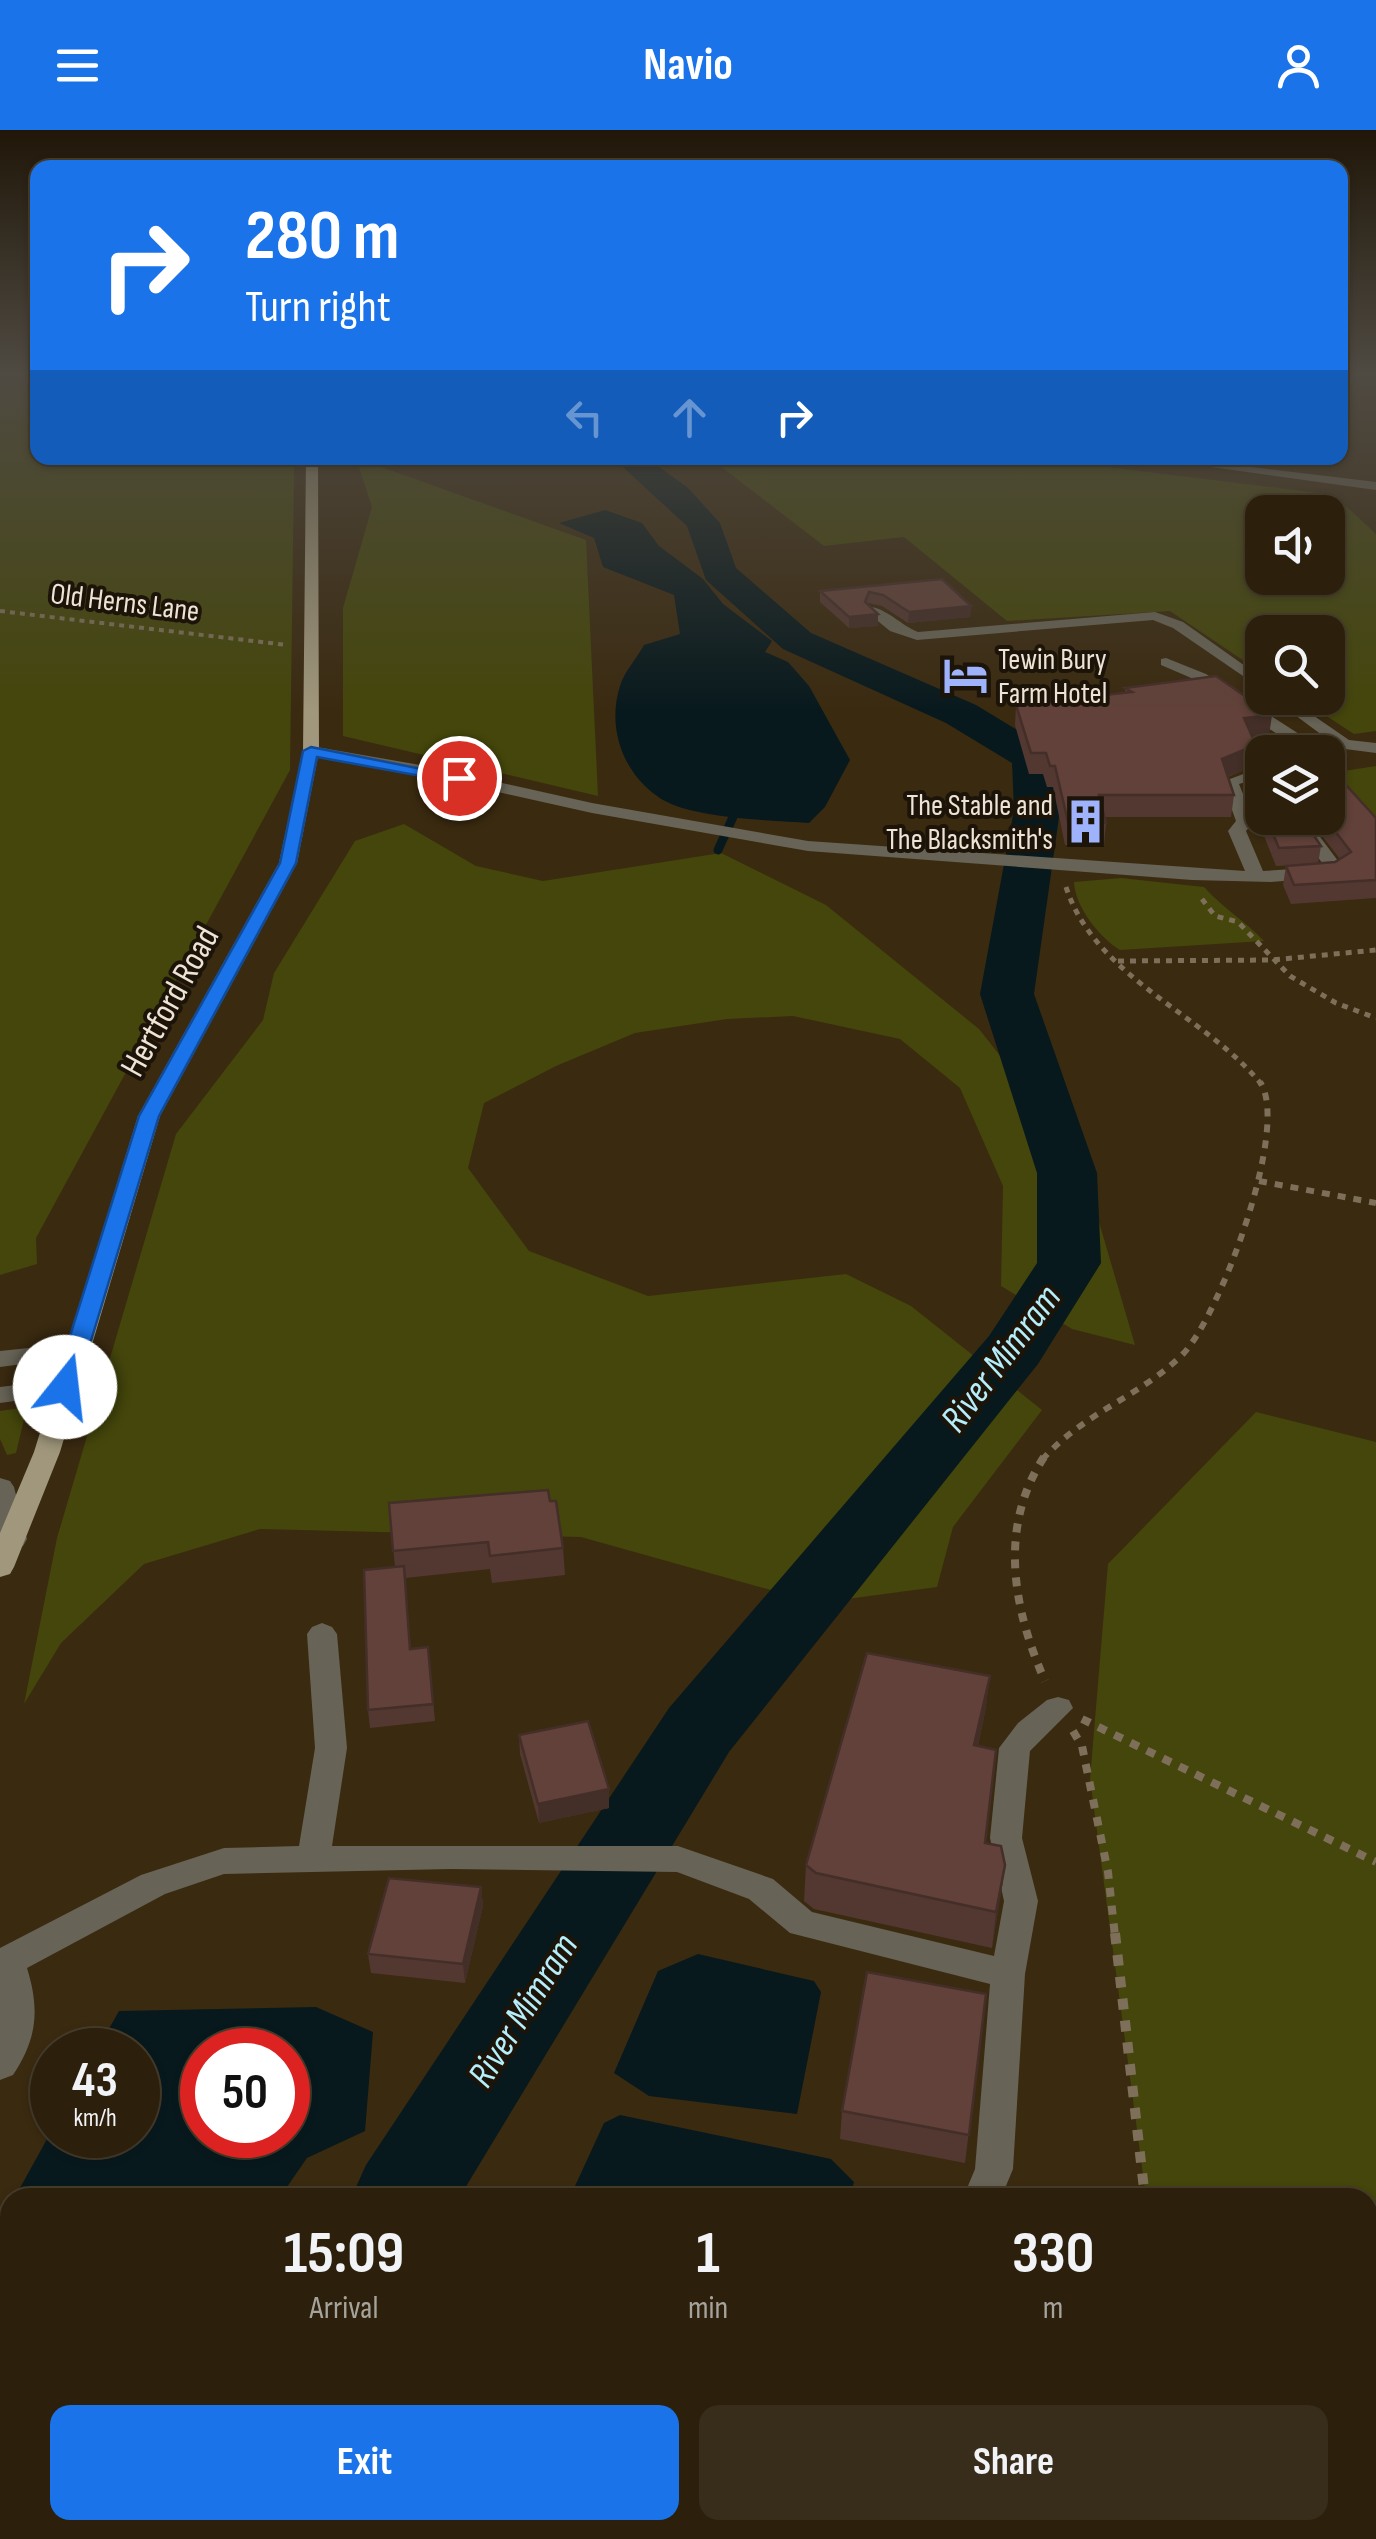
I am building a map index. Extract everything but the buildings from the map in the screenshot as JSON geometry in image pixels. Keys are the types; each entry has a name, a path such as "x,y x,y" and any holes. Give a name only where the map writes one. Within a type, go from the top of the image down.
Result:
{"main road":[{"name":"Hertford Road","path":"0,1567 47,1452 149,1116 288,863 311,751 308,648 311,485"}],"street":[{"path":"873,610 894,628 917,636 1155,616 1178,625 1245,673"},
{"path":"1166,662 1200,677 1289,735"},
{"path":"1303,715 1332,735"},
{"path":"1345,744 1376,748"},
{"path":"311,751 716,831 904,856 1256,877 1334,869 1310,835"},
{"path":"1245,777 1230,782 1244,821 1237,831 1256,877"},
{"path":"0,1358 76,1351"},
{"path":"0,1395 65,1387"},
{"path":"0,1487 13,1538"},
{"path":"313,1859 331,1748 322,1634"},
{"path":"986,2188 994,2169 1008,1974 1020,1901 1006,1838 1015,1748 1028,1731 1058,1708"},
{"path":"0,2064 10,2048 22,2009 4,1962 153,1884 224,1861 678,1859 761,1889 802,1923 1008,1974"}],"path":[{"name":"Old Herns Lane","path":"0,611 308,648"},
{"path":"1075,866 1066,888 1066,900 1116,960 1251,1072 1268,1092 1269,1122 1259,1181 1206,1326 1172,1363 1065,1434 1042,1459 1015,1516 1020,1615 1036,1663 1082,1746 1108,1872 1143,2188"},
{"path":"1192,875 1197,892 1215,916 1238,922 1272,960 1311,990 1376,1018"},
{"path":"1116,960 1272,960 1376,950"},
{"path":"1259,1181 1376,1202"},
{"path":"1058,1708 1376,1862"}],"shaded area":[{"path":"0,485 294,485 290,770 36,1238 37,1264 0,1275"},
{"path":"365,485 433,485 586,540 598,796 343,736 343,608 372,507"},
{"path":"746,485 1256,485 1334,495 1245,495 1245,595 1345,595 1345,505 1376,534 1376,731 1354,734 1325,715 1345,715 1345,615 1245,615 1245,662 1170,611 1007,621 904,537 824,546"},
{"path":"605,510 642,523 659,546 703,579 723,604 772,641 765,652 788,662 809,686 850,760 825,807 809,823 688,810 657,796 626,761 615,717 624,676 644,645 680,634 674,595 603,567 594,538 559,523"},
{"path":"1376,766 1376,827 1345,783 1345,771"},
{"path":"404,824 476,866 543,881 721,853 826,905 979,1029 1080,1157 1135,1345 1072,1329 1001,1286 1003,1186 960,1088 900,1039 793,1016 727,1019 635,1033 556,1066 484,1103 468,1168 529,1251 648,1296 846,1274 911,1306 1042,1410 953,1527 937,1587 817,1603 581,1537 260,1529 144,1564 61,1643 24,1704 57,1538 176,1134 263,1020 274,973 355,841"},
{"path":"1121,878 1204,887 1264,941 1120,950 1090,921 1074,882"},
{"path":"27,1407 16,1453 7,1455 0,1439 0,1411"},
{"path":"1256,1412 1376,1442 1376,2188 1145,2188 1090,1779 1108,1564"},
{"path":"698,1954 814,1981 821,1992 797,2114 649,2096 614,2073 658,1971"},
{"path":"316,2007 373,2032 365,2131 310,2157 310,2028 180,2028 180,2158 307,2158 286,2188 20,2188 37,2158 160,2158 160,2028 109,2028 119,2011"},
{"path":"620,2115 831,2159 854,2182 852,2188 574,2188 604,2123"}],"waterway":[{"name":"River Mimram","path":"408,2188 699,1730 1014,1349 1069,1263 1067,1173 1007,994 1037,810 1037,775 1032,757 961,714 797,641 719,572 703,523 664,485"},
{"path":"718,850 733,817"}],"place":[{"name":"Tewin Bury Farm Hotel","path":"965,676"},
{"name":"The Stable and The Blacksmith's","path":"1086,822"}],"route":[{"path":"65,1387 149,1116 288,863 311,751 459,778"}]}
